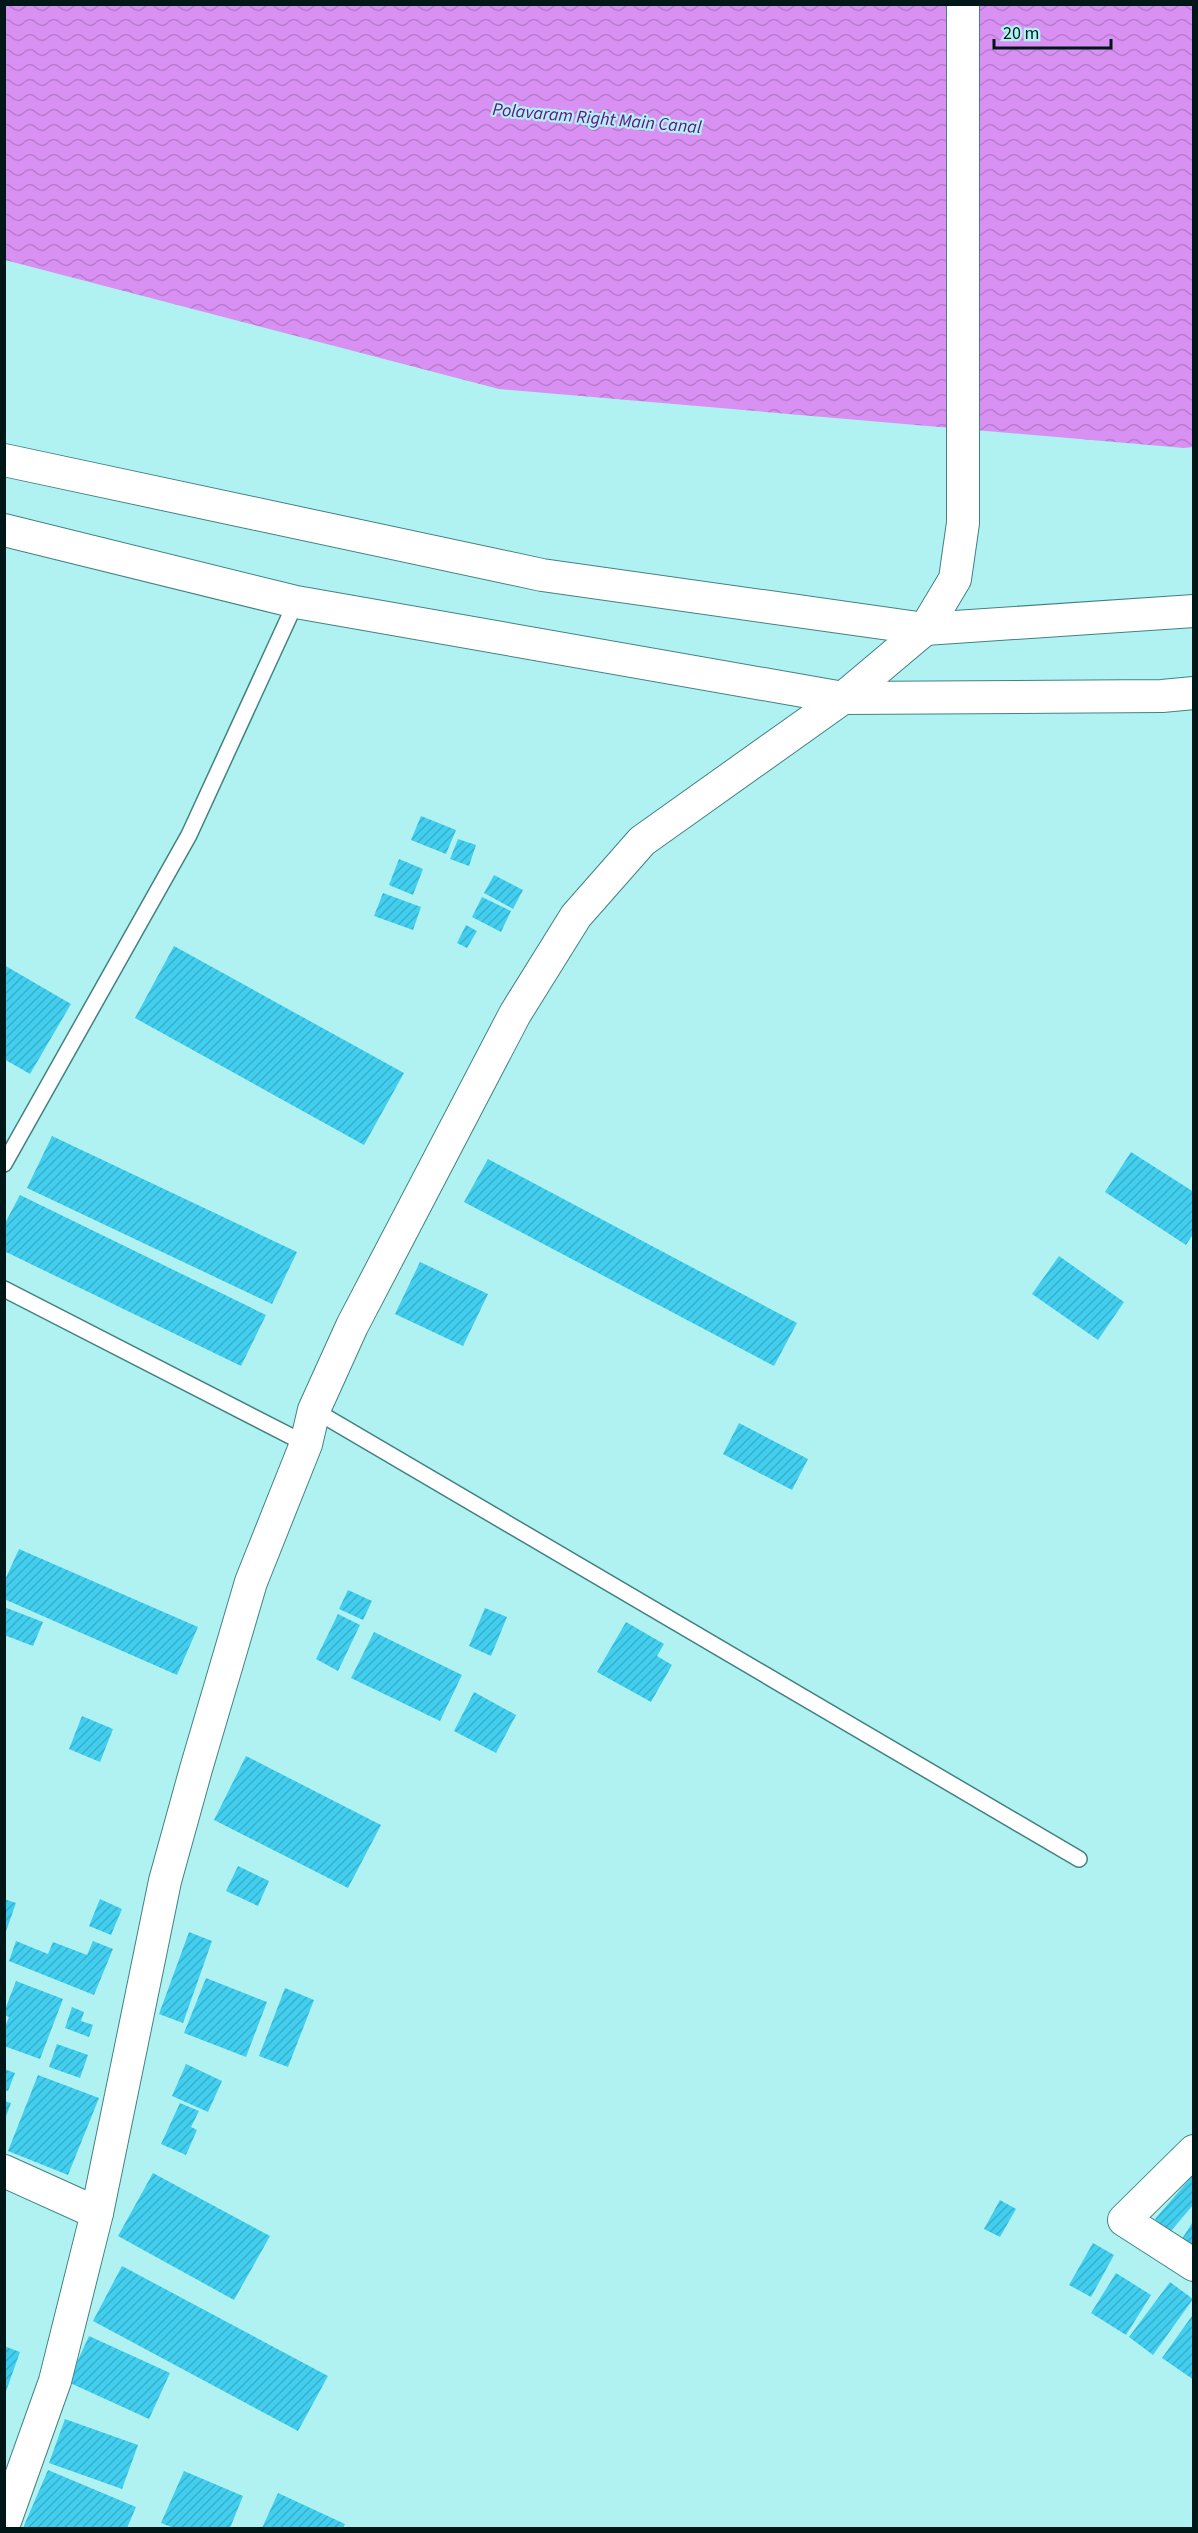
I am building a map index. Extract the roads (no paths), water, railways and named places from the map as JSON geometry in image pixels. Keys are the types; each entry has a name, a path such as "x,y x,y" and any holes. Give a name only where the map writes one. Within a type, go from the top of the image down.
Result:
{"street":[{"path":"4,2524 55,2381 97,2213 168,1870 250,1582 306,1444 314,1410 352,1326 515,1014 576,916 642,842 843,698 925,629 955,579 963,523 963,4"},
{"path":"4,460 542,575 925,629 1194,611"},
{"path":"4,530 296,602 843,698 1161,696 1194,693"},
{"path":"1194,2151 1124,2220 1194,2265"},
{"path":"4,2171 97,2213"}],"lane":[{"path":"4,1164 189,835 296,602"},
{"path":"4,1289 306,1444"},
{"path":"314,1410 1079,1858"}],"water":[{"name":"Polavaram Right Main Canal","path":"4,5 1193,5 1193,447 499,389 5,260"}]}
